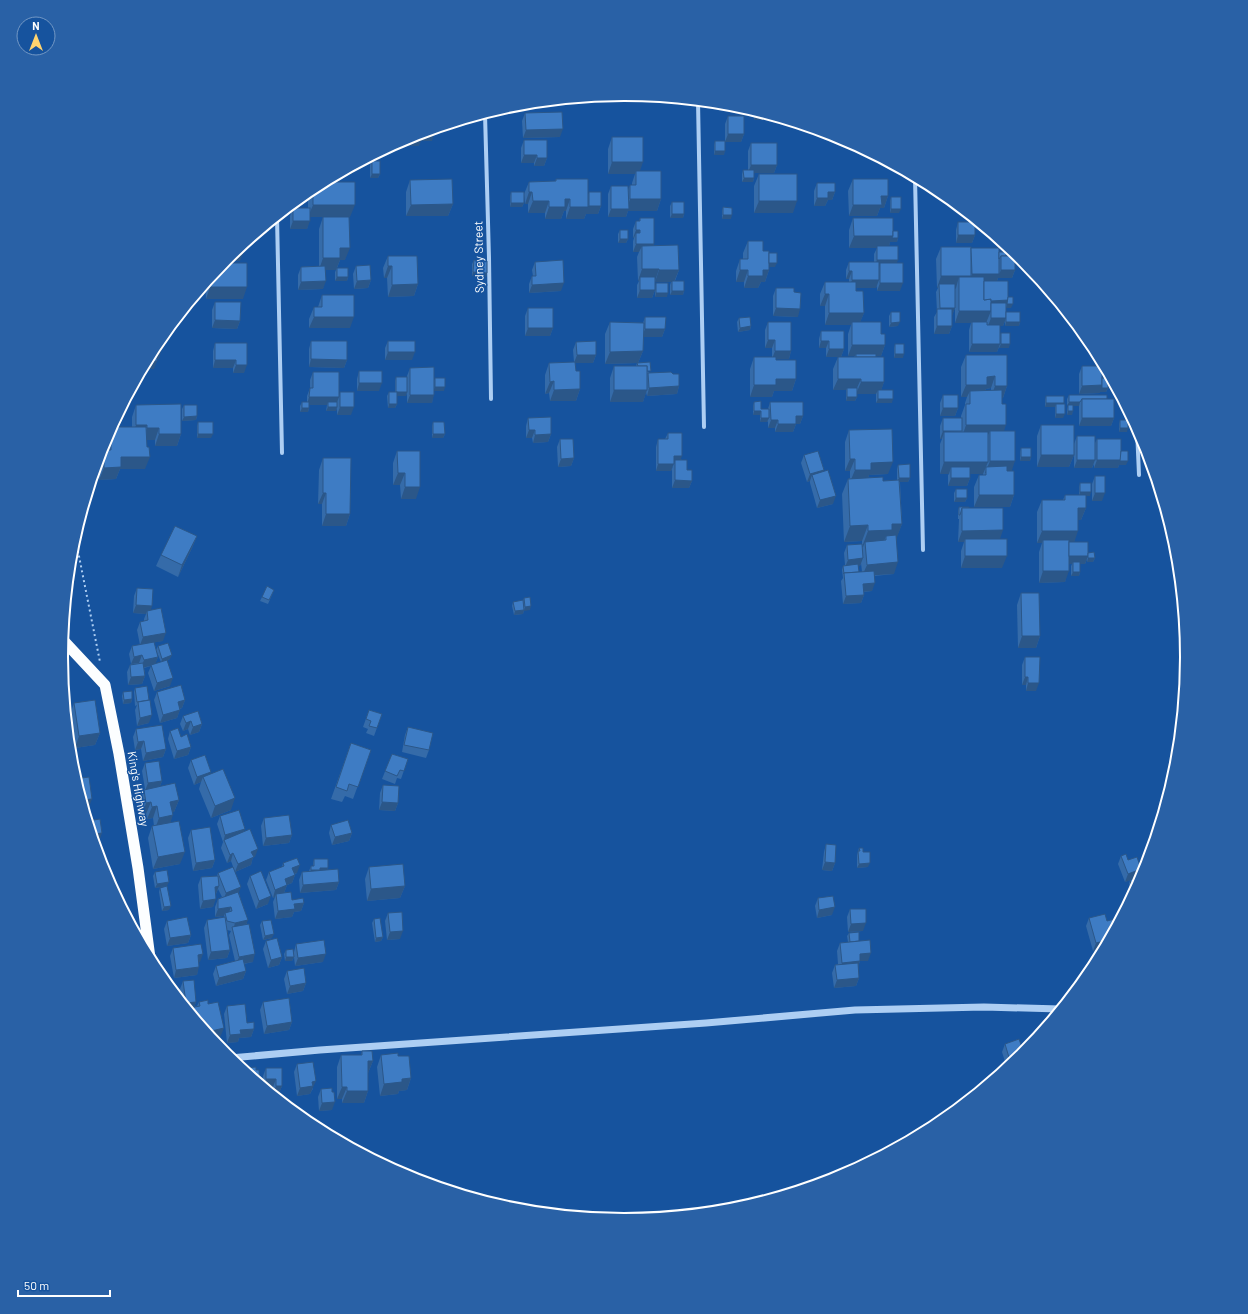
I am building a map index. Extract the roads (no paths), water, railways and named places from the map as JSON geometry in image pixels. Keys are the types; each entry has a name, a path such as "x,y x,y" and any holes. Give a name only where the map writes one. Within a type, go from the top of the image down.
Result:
{"highway":[{"name":"King's Highway","path":"68,646 105,685 119,754 138,868 148,945"}],"street":[{"path":"698,106 704,428"},
{"name":"Sydney Street","path":"485,119 491,399"},
{"path":"915,183 922,550"},
{"path":"277,223 282,454"},
{"path":"1138,443 1139,475"},
{"path":"239,1057 706,1023 855,1010 984,1007 1054,1009"}]}
